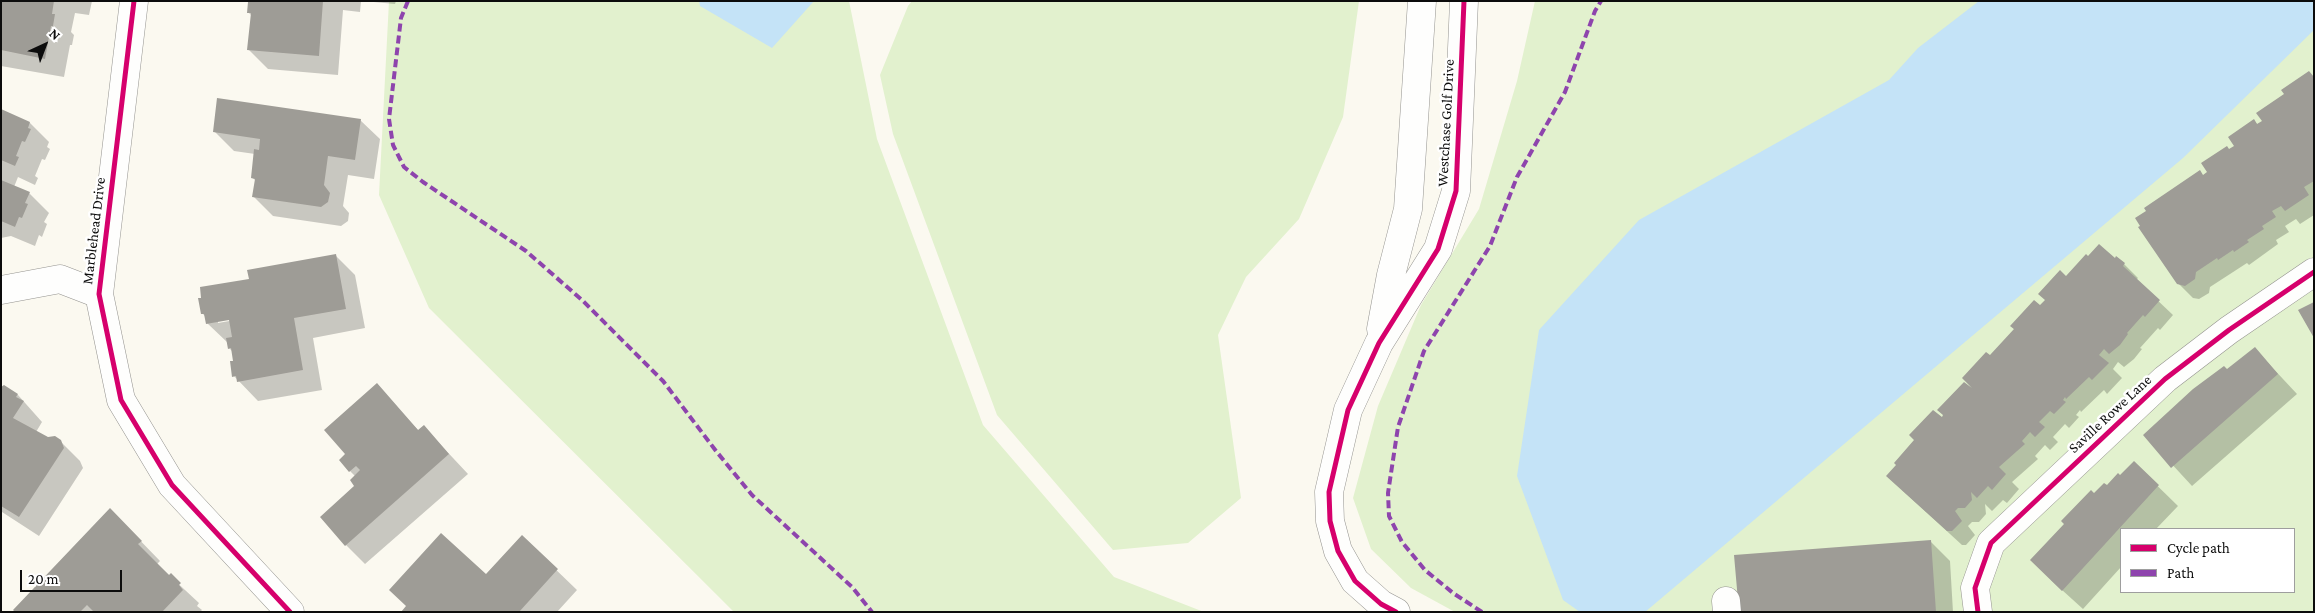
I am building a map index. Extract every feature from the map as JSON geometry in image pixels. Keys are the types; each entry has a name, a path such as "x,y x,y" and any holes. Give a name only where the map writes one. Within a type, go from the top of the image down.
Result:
{"street":[{"name":"Marblehead Drive","path":"134,1 99,294 121,400 172,485 290,612"},
{"name":"Westchase Golf Drive","path":"1379,343 1391,275 1408,209 1422,1"},
{"name":"Westchase Golf Drive","path":"1396,612 1381,604 1355,581 1338,551 1330,521 1329,492 1348,410 1379,343 1438,249 1456,191 1464,1"},
{"name":"Saville Rowe Lane","path":"1978,612 1975,588 1991,543 2165,379 2229,330 2314,272"},
{"path":"1,290 60,279 99,294"}],"green space":[{"path":"389,1 849,1 877,139 983,425 1114,577 1204,612 734,612 429,308 379,195"},
{"path":"912,1 1359,1 1343,117 1299,219 1246,277 1218,335 1241,498 1188,543 1113,550 997,415 893,134 880,75 908,6"},
{"path":"1535,1 2314,1 2314,612 1455,612 1411,588 1371,549 1353,498 1378,406 1421,305 1479,209 1517,81"}],"water":[{"path":"699,1 814,1 772,48 700,6"},
{"path":"1979,1 2314,1 2314,30 2183,158 1645,612 1580,612 1563,600 1517,476 1539,330 1639,220 1889,80 1918,48"}],"building":[{"path":"1,1 54,1 52,14 55,14 45,59 1,50"},
{"path":"323,1 319,56 247,50 251,13 247,13 248,2"},
{"path":"2309,71 2314,77 2314,181 2304,187 2309,195 2285,211 2281,206 2272,211 2276,217 2262,226 2264,229 2247,240 2249,242 2218,260 2217,258 2196,272 2195,279 2185,286 2177,284 2138,227 2140,226 2135,218 2146,211 2144,208 2200,170 2203,175 2207,172 2201,163 2227,146 2229,149 2234,146 2228,137 2254,119 2257,124 2262,121 2256,113 2284,94 2281,90"},
{"path":"217,98 361,119 355,160 328,156 324,185 330,193 328,202 321,207 252,197 255,179 251,178 254,149 259,150 260,139 213,132"},
{"path":"1,109 30,122 28,128 31,129 25,142 22,141 16,156 19,157 15,166 1,160"},
{"path":"1,180 30,192 25,203 28,204 22,218 19,217 15,227 1,221"},
{"path":"2099,244 2115,258 2116,256 2125,263 2123,266 2160,300 2127,333 2120,345 2109,354 2104,349 2099,355 2109,363 2092,380 2089,377 2066,399 2065,397 2063,400 2066,402 2054,414 2050,411 2039,422 2045,427 2035,437 2030,432 2022,441 2025,444 1999,467 2006,474 1992,490 1988,486 1977,498 1971,492 1972,500 1965,508 1958,508 1955,511 1962,521 1952,531 1947,531 1886,476 1896,465 1894,463 1914,440 1909,435 1933,410 1942,417 1943,415 1937,410 1964,382 1972,388 1962,378 1986,352 1990,355 2014,329 2010,326 2034,300 2040,305 2045,300 2038,294 2060,270 2066,276 2086,254 2088,256"},
{"path":"336,254 346,309 294,318 303,370 237,382 236,376 232,377 230,361 233,361 231,348 228,349 226,338 232,337 229,320 206,324 204,314 201,314 198,298 201,298 200,287 249,279 247,270"},
{"path":"2314,302 2314,338 2298,310"},
{"path":"2255,347 2278,374 2171,468 2143,435 2193,389 2224,366 2227,369"},
{"path":"377,383 418,430 424,425 449,454 345,546 320,517 354,486 350,480 360,470 356,466 349,472 339,460 345,454 324,430"},
{"path":"4,385 18,394 16,397 24,401 13,418 48,437 55,436 61,440 64,448 19,517 1,506 1,387"},
{"path":"2134,461 2159,485 2062,591 2030,560 2064,524 2061,521 2091,490 2094,493 2104,483 2107,485 2118,473 2120,475"},
{"path":"110,508 142,541 138,544 169,575 171,573 181,583 179,585 183,590 162,612 94,612 87,605 80,612 15,612 13,610"},
{"path":"441,533 486,574 522,535 558,569 519,612 401,612 406,606 389,590"},
{"path":"1931,540 1936,612 1739,612 1734,555"}],"marked path":[{"path":"408,1 401,18 389,119 393,145 404,167 423,182 526,251 582,300 663,381 752,495 852,587 872,612"},
{"path":"1482,612 1453,593 1425,570 1402,542 1389,516 1388,493 1398,427 1424,351 1490,246 1517,177 1565,92 1595,11 1601,1"}],"cycle path":[{"path":"134,1 99,294 121,400 172,485 290,612"},
{"path":"1396,612 1381,604 1355,581 1338,551 1330,521 1329,492 1348,410 1379,343 1438,249 1456,191 1464,1"},
{"path":"1978,612 1975,588 1991,543 2165,379 2229,330 2314,272"}]}
